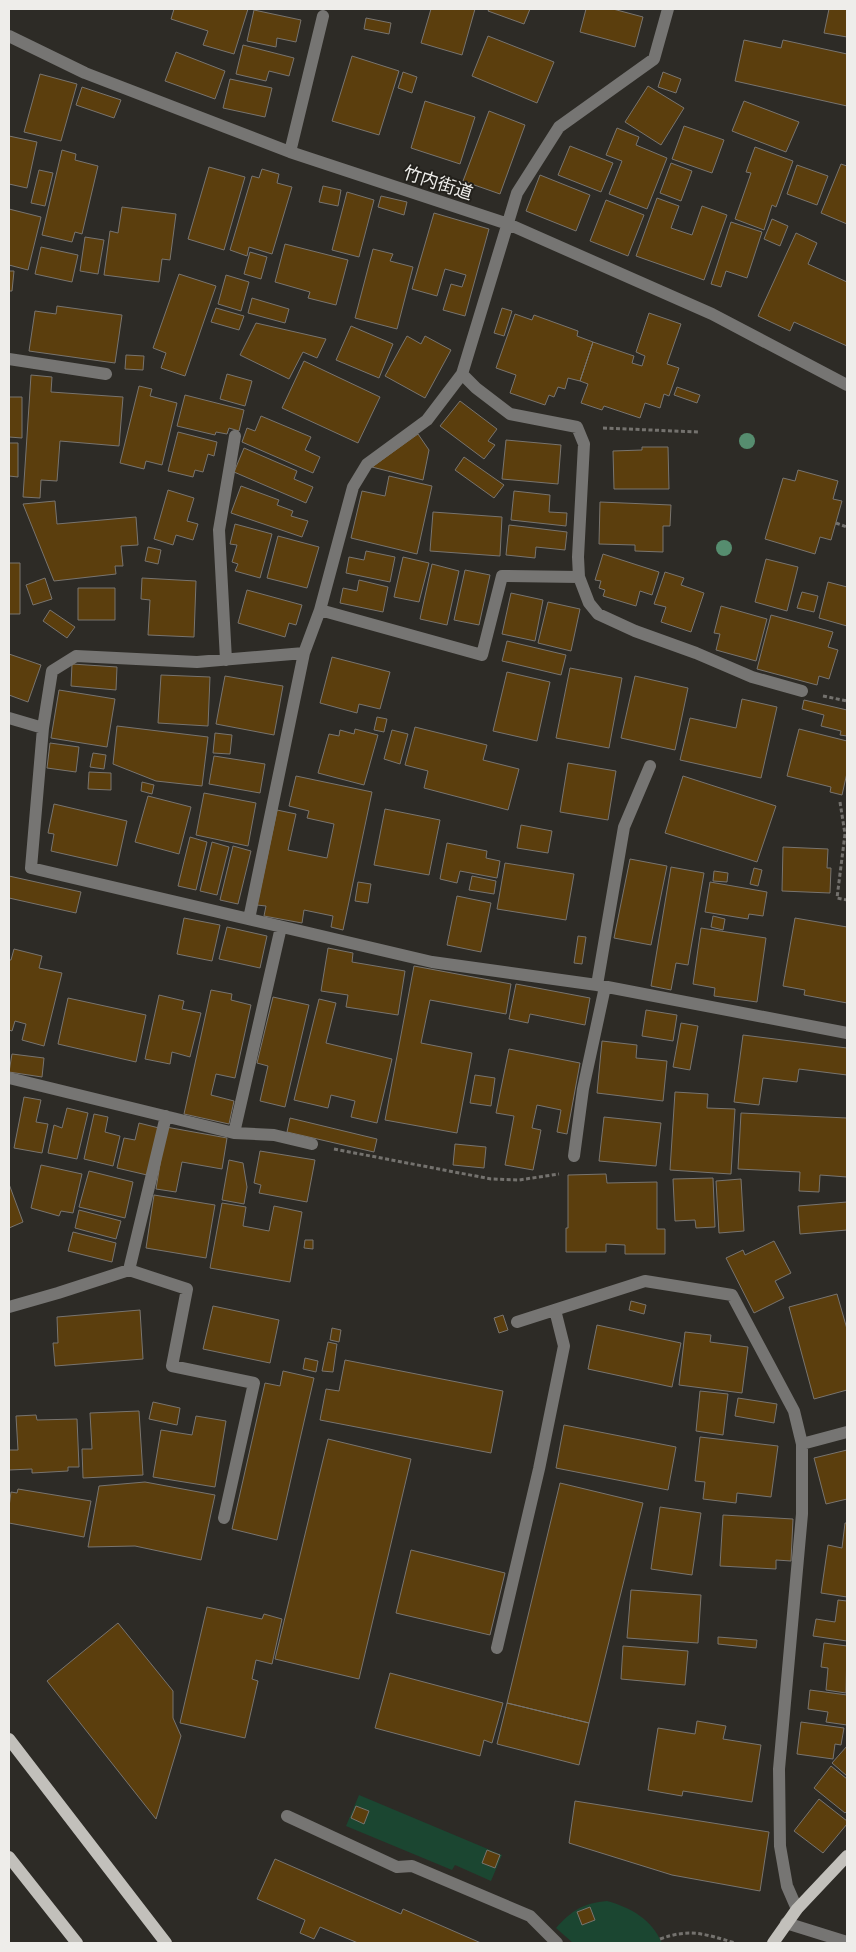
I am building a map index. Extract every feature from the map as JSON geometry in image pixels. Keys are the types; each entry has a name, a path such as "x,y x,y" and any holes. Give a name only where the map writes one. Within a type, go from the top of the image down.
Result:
{"main road":[{"path":"9,1739 166,1943"},
{"path":"9,1856 77,1943"},
{"path":"774,1943 796,1909 847,1856"}],"street":[{"path":"250,919 304,653 320,610 353,487 367,464 427,420 462,374 517,193 559,127 654,59 668,9"},
{"path":"290,152 323,16"},
{"name":"竹内街道","path":"9,36 85,73 290,152 508,224 712,314 847,385"},
{"path":"9,359 106,374"},
{"path":"462,374 476,388 510,414 577,427 584,444 578,556 579,577 589,603 598,614 635,631 696,653 752,677 802,691"},
{"path":"226,660 219,530 235,436"},
{"path":"320,610 482,655 502,576 579,577"},
{"path":"304,653 197,662 76,656 52,671 42,728 31,868 432,962 601,986 847,1033"},
{"path":"9,718 42,728"},
{"path":"574,1156 624,827 650,766"},
{"path":"234,1132 281,927"},
{"path":"9,1078 234,1132 274,1135 312,1144"},
{"path":"129,1270 166,1116"},
{"path":"9,1306 58,1293 129,1270 186,1289 172,1366 254,1383 224,1518"},
{"path":"517,1322 645,1281 732,1295 794,1411 802,1444 802,1514 779,1769 780,1846 787,1886 796,1909"},
{"path":"497,1648 539,1469 564,1346 555,1310"},
{"path":"802,1444 847,1432"},
{"path":"287,1816 397,1867 412,1866 530,1916 557,1943"},
{"path":"786,1923 847,1942"}],"path":[{"path":"577,427 698,432"},
{"path":"836,523 847,527"},
{"path":"840,802 846,834 837,898 847,900"},
{"path":"312,1144 491,1179 518,1180 558,1176 574,1156"},
{"path":"660,1939 678,1933 699,1933 721,1941 734,1943"}],"green space":[{"path":"359,1795 502,1855 491,1881 455,1865 452,1870 346,1826"},
{"path":"607,1901 625,1907 640,1916 652,1927 662,1943 573,1943 556,1928 567,1916 579,1908"}],"building":[{"path":"174,9 248,9 234,54 203,45 208,31 171,19"},
{"path":"431,9 475,9 462,55 421,43"},
{"path":"489,9 530,9 524,24 488,11"},
{"path":"586,9 613,9 643,17 635,47 580,32"},
{"path":"829,9 847,9 847,37 824,33"},
{"path":"254,10 301,20 296,42 277,38 276,47 247,41"},
{"path":"366,18 391,23 389,34 364,29"},
{"path":"488,36 554,62 537,103 472,76"},
{"path":"744,40 781,48 783,40 847,54 847,106 735,81"},
{"path":"243,45 294,58 289,76 269,71 266,81 236,74"},
{"path":"176,52 225,71 215,99 165,81"},
{"path":"352,56 399,71 379,135 332,121"},
{"path":"403,72 417,77 412,93 398,88"},
{"path":"663,72 681,79 676,93 658,87"},
{"path":"40,74 77,84 61,141 24,132"},
{"path":"230,79 272,88 265,117 223,108"},
{"path":"648,86 684,108 661,145 625,122"},
{"path":"82,87 121,100 114,118 76,105"},
{"path":"425,101 475,117 460,164 411,148"},
{"path":"744,101 799,122 786,152 732,131"},
{"path":"489,111 525,125 500,194 463,181"},
{"path":"684,126 724,140 712,173 672,159"},
{"path":"617,128 639,137 636,145 667,158 647,209 609,194 622,161 606,155"},
{"path":"9,136 37,142 27,188 9,184"},
{"path":"570,146 613,163 601,192 558,175"},
{"path":"755,147 793,161 776,207 772,205 764,230 735,219 751,173 746,172"},
{"path":"62,150 76,154 75,160 98,166 82,234 75,232 72,242 42,235"},
{"path":"671,163 692,171 681,201 660,193"},
{"path":"841,164 847,166 847,224 821,213"},
{"path":"797,165 828,176 817,205 787,194"},
{"path":"209,167 245,177 224,250 188,239"},
{"path":"262,169 279,174 277,183 292,187 272,254 249,247 247,256 230,250 252,176 259,178"},
{"path":"39,170 53,173 45,206 31,203"},
{"path":"540,175 590,195 576,231 526,211"},
{"path":"323,186 341,190 338,206 319,202"},
{"path":"347,192 374,200 359,257 332,250"},
{"path":"381,196 407,202 404,215 378,207"},
{"path":"657,198 679,206 671,228 692,235 702,206 727,215 704,280 636,256"},
{"path":"606,200 644,215 628,256 590,241"},
{"path":"122,207 176,214 170,260 162,259 159,282 104,275 110,231 118,233"},
{"path":"9,209 41,217 28,270 9,265"},
{"path":"434,213 489,229 465,316 443,310 451,284 462,287 466,275 445,269 437,296 412,289"},
{"path":"772,219 788,226 780,246 764,239"},
{"path":"731,222 762,232 747,278 726,271 721,287 711,284"},
{"path":"796,233 817,243 808,264 847,282 847,346 794,322 790,331 758,316"},
{"path":"85,237 104,240 98,274 80,271"},
{"path":"285,244 348,260 336,305 308,298 310,292 275,282"},
{"path":"41,247 78,255 72,282 35,274"},
{"path":"373,249 393,254 390,261 413,267 397,329 355,318"},
{"path":"250,252 267,257 261,279 244,274"},
{"path":"9,271 14,271 12,291 9,291"},
{"path":"179,274 216,286 185,376 161,368 166,353 153,348"},
{"path":"226,275 249,282 241,311 218,304"},
{"path":"252,298 289,309 285,323 248,313"},
{"path":"57,306 122,315 115,363 29,351 35,311 56,314"},
{"path":"216,308 244,316 239,330 211,322"},
{"path":"502,308 512,311 504,336 494,333"},
{"path":"649,313 681,324 667,364 679,368 669,396 664,394 660,408 645,403 640,418 604,406 602,410 581,403 588,384 580,381 593,342 634,356 632,363 642,366 645,356 636,352"},
{"path":"515,314 532,320 534,315 578,331 577,336 593,342 580,381 568,378 565,389 558,387 554,397 549,395 545,405 510,393 516,375 496,368"},
{"path":"256,323 326,339 317,358 303,352 289,379 240,355"},
{"path":"351,326 393,344 379,378 336,360"},
{"path":"407,336 421,344 425,336 451,350 425,398 385,376"},
{"path":"126,355 144,356 143,370 125,369"},
{"path":"304,361 380,397 358,443 282,408"},
{"path":"227,374 252,381 245,406 220,399"},
{"path":"31,375 52,377 51,392 123,397 119,446 60,441 57,481 41,480 40,498 23,497"},
{"path":"139,386 152,389 150,396 177,403 162,465 146,461 144,469 120,463"},
{"path":"677,387 700,395 697,403 674,395"},
{"path":"185,395 244,410 239,431 229,428 227,434 216,432 215,435 177,426"},
{"path":"9,397 22,397 22,438 9,437"},
{"path":"460,401 497,429 488,441 495,445 484,459 440,426"},
{"path":"261,416 311,437 305,450 320,457 313,473 242,442 247,428 255,431"},
{"path":"178,432 217,442 214,456 208,454 203,472 195,470 193,477 168,471"},
{"path":"418,434 429,450 423,480 372,467"},
{"path":"506,440 561,445 558,484 502,479"},
{"path":"9,443 18,443 18,477 9,476"},
{"path":"642,447 668,447 669,489 614,489 613,451 642,450"},
{"path":"244,448 297,471 294,479 313,487 306,503 234,472"},
{"path":"464,457 504,485 494,498 455,470"},
{"path":"798,470 838,481 833,499 842,501 831,540 820,537 815,554 765,539 783,478 795,481"},
{"path":"389,476 432,486 417,554 351,538 362,491 385,496"},
{"path":"241,486 279,500 277,505 293,511 291,516 308,521 302,537 231,513"},
{"path":"168,490 194,498 187,521 198,524 193,540 176,535 173,545 154,539"},
{"path":"514,491 550,495 549,512 567,513 566,526 511,520"},
{"path":"55,501 57,524 136,517 138,545 121,546 123,566 115,566 116,574 54,581 23,504"},
{"path":"600,502 671,505 670,526 663,526 663,552 635,551 635,545 599,544"},
{"path":"433,512 502,517 500,556 430,551"},
{"path":"235,524 272,534 260,578 235,571 238,564 232,562 237,545 230,544"},
{"path":"509,525 567,532 565,550 536,547 535,558 506,555"},
{"path":"278,536 319,547 307,588 267,578"},
{"path":"148,547 161,550 158,564 145,561"},
{"path":"366,551 395,557 390,582 346,573 349,557 364,560"},
{"path":"603,554 659,572 652,595 640,591 636,606 603,596 605,590 599,588 601,581 595,580"},
{"path":"403,557 429,563 419,602 394,597"},
{"path":"766,559 798,567 787,611 755,602"},
{"path":"9,563 20,563 20,614 9,614"},
{"path":"432,564 459,571 447,625 420,619"},
{"path":"465,570 490,575 479,625 454,620"},
{"path":"665,572 684,578 681,585 704,593 691,632 661,622 666,607 654,604"},
{"path":"45,578 52,599 33,605 26,585"},
{"path":"142,578 196,581 194,637 148,635 150,600 141,599"},
{"path":"359,580 388,587 383,612 340,603 343,588 357,591"},
{"path":"828,582 847,587 847,626 819,618"},
{"path":"78,588 115,588 115,620 78,620"},
{"path":"247,590 302,605 296,625 289,623 285,637 238,623"},
{"path":"802,592 818,596 814,612 797,608"},
{"path":"511,593 543,600 535,641 502,634"},
{"path":"548,602 580,609 571,651 538,643"},
{"path":"721,606 767,619 756,661 716,650 720,634 714,633"},
{"path":"50,610 75,627 67,638 43,621"},
{"path":"771,615 833,632 828,647 838,650 829,679 819,676 817,685 757,669"},
{"path":"507,641 566,655 561,675 502,661"},
{"path":"9,654 41,665 28,702 9,695"},
{"path":"332,657 390,672 380,709 359,704 357,713 320,703"},
{"path":"72,664 117,667 116,690 71,686"},
{"path":"570,668 622,678 609,748 556,738"},
{"path":"507,672 550,682 537,741 493,731"},
{"path":"161,675 210,677 208,726 158,723"},
{"path":"225,676 283,686 274,735 216,724"},
{"path":"635,676 688,688 675,750 621,738"},
{"path":"59,690 115,699 107,747 51,738"},
{"path":"742,699 777,707 761,778 680,760 690,718 736,728"},
{"path":"804,700 847,710 847,736 840,735 841,731 821,726 824,715 802,709"},
{"path":"377,717 387,719 384,732 374,730"},
{"path":"117,726 208,737 202,786 156,781 113,764"},
{"path":"415,727 487,745 483,760 519,769 508,810 424,788 428,771 405,765"},
{"path":"355,729 378,735 364,785 318,773 329,734 339,736 340,730 354,734"},
{"path":"799,729 847,741 847,773 842,795 830,792 831,787 787,776"},
{"path":"392,730 408,734 400,764 384,759"},
{"path":"215,733 232,735 230,754 213,753"},
{"path":"50,743 79,747 76,772 47,768"},
{"path":"93,753 106,755 104,769 90,767"},
{"path":"214,756 265,764 260,793 209,784"},
{"path":"568,763 616,771 608,820 560,812"},
{"path":"89,772 111,773 111,790 88,789"},
{"path":"296,776 372,792 343,930 331,927 333,916 304,910 302,923 264,916 266,906 257,905 277,810 296,814 288,850 327,858 334,824 307,818 309,811 289,806"},
{"path":"683,776 776,806 757,862 665,833"},
{"path":"142,782 154,785 152,794 141,791"},
{"path":"204,793 256,803 248,846 196,835"},
{"path":"148,796 191,807 179,854 135,842"},
{"path":"54,804 127,821 117,866 51,851 54,834 48,833"},
{"path":"385,809 440,820 429,875 374,865"},
{"path":"521,825 552,831 548,853 517,848"},
{"path":"190,837 207,842 196,890 178,886"},
{"path":"212,842 229,847 217,895 200,891"},
{"path":"447,843 487,851 486,858 500,861 497,878 460,871 457,883 440,879"},
{"path":"233,846 251,851 238,904 220,900"},
{"path":"783,847 828,849 827,868 831,868 830,893 782,891"},
{"path":"630,859 667,866 651,945 614,938"},
{"path":"505,863 574,874 566,920 497,909"},
{"path":"671,867 704,873 688,965 676,963 671,990 651,986"},
{"path":"754,868 762,870 758,886 750,884"},
{"path":"714,871 728,873 727,882 713,881"},
{"path":"9,876 81,892 76,913 9,898"},
{"path":"472,876 496,881 494,894 469,890"},
{"path":"358,882 371,884 368,903 355,901"},
{"path":"710,882 767,892 763,916 749,914 748,919 705,912"},
{"path":"457,896 491,903 481,952 447,945"},
{"path":"713,916 725,919 723,930 711,927"},
{"path":"184,918 220,925 212,961 177,954"},
{"path":"795,918 847,927 847,1003 804,995 805,990 783,986"},
{"path":"227,927 267,936 260,968 219,959"},
{"path":"701,928 766,938 757,1002 714,996 715,988 693,984"},
{"path":"578,936 586,937 582,964 574,963"},
{"path":"328,948 353,953 352,962 405,971 398,1015 346,1007 348,995 321,991"},
{"path":"14,949 42,956 39,968 62,973 44,1046 22,1040 26,1024 15,1021 12,1031 9,1030 9,960 11,960"},
{"path":"414,966 511,984 506,1014 430,1000 421,1043 472,1053 457,1133 385,1120"},
{"path":"516,984 590,998 585,1025 530,1014 528,1023 509,1019"},
{"path":"211,990 232,994 231,1000 251,1005 235,1078 216,1074 211,1095 234,1101 229,1124 184,1114"},
{"path":"159,995 184,1001 182,1009 201,1013 190,1057 172,1052 170,1064 145,1059"},
{"path":"273,997 309,1005 285,1107 260,1101 268,1066 257,1063"},
{"path":"68,998 146,1015 136,1062 58,1044"},
{"path":"319,999 336,1003 326,1043 392,1059 377,1123 351,1117 355,1101 331,1095 328,1108 294,1100"},
{"path":"646,1010 677,1015 673,1041 642,1036"},
{"path":"681,1023 698,1026 690,1070 673,1067"},
{"path":"743,1035 847,1048 847,1075 799,1069 797,1082 763,1078 759,1105 734,1102"},
{"path":"602,1041 637,1045 636,1058 667,1061 663,1101 597,1093"},
{"path":"509,1049 580,1063 567,1134 557,1132 561,1110 537,1105 532,1128 541,1130 533,1170 505,1165 514,1116 496,1113"},
{"path":"12,1054 44,1058 42,1077 9,1072"},
{"path":"475,1075 495,1078 491,1106 470,1103"},
{"path":"675,1092 708,1094 707,1108 735,1109 731,1174 670,1170"},
{"path":"24,1097 41,1100 36,1122 48,1124 42,1153 14,1148"},
{"path":"67,1108 88,1113 77,1159 48,1153 54,1125 62,1128"},
{"path":"741,1113 847,1118 847,1177 820,1175 819,1192 799,1191 800,1172 738,1169"},
{"path":"94,1114 108,1117 105,1132 120,1136 113,1166 84,1159"},
{"path":"604,1117 661,1123 656,1166 599,1161"},
{"path":"290,1118 377,1139 374,1152 287,1132"},
{"path":"139,1123 159,1128 147,1175 117,1168 124,1138 135,1140"},
{"path":"166,1127 227,1138 222,1169 182,1162 176,1192 156,1189"},
{"path":"455,1144 486,1147 484,1168 453,1165"},
{"path":"260,1151 315,1160 307,1202 259,1193 261,1185 254,1183"},
{"path":"229,1160 243,1163 247,1187 244,1204 222,1200"},
{"path":"41,1165 82,1174 73,1213 61,1211 59,1216 31,1208"},
{"path":"89,1171 133,1182 125,1218 79,1207"},
{"path":"606,1174 607,1183 657,1182 657,1229 665,1229 665,1254 625,1254 625,1245 606,1244 606,1252 566,1252 568,1175"},
{"path":"713,1178 715,1227 696,1228 695,1220 675,1221 673,1179"},
{"path":"741,1179 744,1231 719,1233 716,1181"},
{"path":"9,1184 23,1222 9,1228"},
{"path":"154,1195 215,1205 206,1258 146,1248"},
{"path":"847,1202 847,1230 800,1234 798,1206"},
{"path":"222,1203 246,1207 243,1226 269,1231 274,1206 302,1212 290,1282 210,1268"},
{"path":"79,1210 121,1221 116,1239 75,1228"},
{"path":"73,1232 116,1243 112,1262 68,1251"},
{"path":"305,1240 313,1240 313,1249 304,1248"},
{"path":"774,1241 791,1273 775,1281 784,1298 754,1313 726,1258 743,1250 745,1255"},
{"path":"837,1294 847,1329 847,1390 814,1399 789,1307"},
{"path":"631,1301 646,1305 644,1314 629,1310"},
{"path":"213,1306 279,1320 270,1363 203,1349"},
{"path":"140,1310 143,1359 55,1366 53,1343 58,1343 57,1317"},
{"path":"503,1315 508,1330 499,1333 494,1318"},
{"path":"597,1325 681,1343 672,1387 588,1369"},
{"path":"332,1328 341,1330 339,1342 330,1340"},
{"path":"685,1332 711,1335 710,1342 748,1347 742,1393 679,1385"},
{"path":"328,1342 337,1344 333,1372 322,1371"},
{"path":"305,1358 318,1361 316,1372 303,1369"},
{"path":"345,1360 503,1391 491,1453 320,1420 326,1389 339,1391"},
{"path":"283,1371 314,1378 277,1540 232,1529 265,1383 280,1386"},
{"path":"700,1391 728,1394 723,1435 696,1431"},
{"path":"738,1398 777,1404 774,1423 735,1416"},
{"path":"153,1402 180,1408 177,1425 149,1419"},
{"path":"139,1411 143,1475 83,1478 82,1449 92,1449 90,1413"},
{"path":"36,1415 37,1420 77,1419 79,1467 68,1467 68,1471 32,1473 32,1469 9,1470 9,1450 18,1450 16,1416"},
{"path":"196,1416 226,1421 215,1487 153,1477 161,1430 192,1435"},
{"path":"564,1425 676,1447 668,1490 556,1468"},
{"path":"700,1437 778,1446 771,1497 737,1493 736,1503 703,1499 705,1482 695,1481"},
{"path":"328,1439 411,1459 359,1679 275,1659"},
{"path":"847,1450 847,1499 826,1504 814,1458"},
{"path":"145,1482 215,1495 201,1560 135,1546 88,1547 99,1486"},
{"path":"560,1483 643,1503 589,1723 507,1703"},
{"path":"18,1489 91,1501 84,1537 9,1523 11,1492 17,1493"},
{"path":"660,1507 701,1513 692,1575 651,1569"},
{"path":"723,1515 793,1519 791,1561 776,1560 776,1569 720,1566"},
{"path":"845,1523 847,1523 847,1597 821,1593 828,1545 842,1548"},
{"path":"411,1550 505,1573 490,1635 396,1613"},
{"path":"631,1590 701,1595 698,1643 627,1638"},
{"path":"838,1600 847,1601 847,1641 813,1636 816,1619 835,1622"},
{"path":"207,1607 262,1619 264,1614 282,1619 272,1664 256,1660 252,1679 258,1681 245,1738 180,1723"},
{"path":"118,1623 173,1691 173,1718 181,1736 156,1819 47,1681"},
{"path":"718,1637 757,1640 756,1648 718,1644"},
{"path":"824,1643 847,1646 846,1693 826,1690 828,1668 821,1667"},
{"path":"623,1646 688,1651 685,1685 621,1679"},
{"path":"390,1673 503,1703 492,1743 484,1740 480,1756 375,1728"},
{"path":"810,1690 847,1695 847,1725 826,1722 828,1712 808,1709"},
{"path":"507,1703 589,1723 579,1765 497,1744"},
{"path":"697,1721 726,1726 723,1739 761,1745 752,1802 683,1791 682,1796 648,1790 658,1728 695,1734"},
{"path":"801,1722 844,1728 841,1745 835,1744 833,1759 797,1754"},
{"path":"847,1746 847,1776 832,1763"},
{"path":"831,1766 847,1779 847,1811 845,1813 814,1788"},
{"path":"819,1799 847,1821 847,1824 823,1853 794,1831"},
{"path":"575,1801 769,1832 760,1891 672,1875 569,1843"},
{"path":"356,1806 369,1811 364,1824 351,1818"},
{"path":"487,1850 500,1855 495,1868 482,1863"},
{"path":"275,1859 401,1914 403,1909 481,1943 358,1943 320,1927 314,1939 300,1933 305,1920 257,1899"},
{"path":"590,1907 595,1920 582,1925 577,1912"}]}
